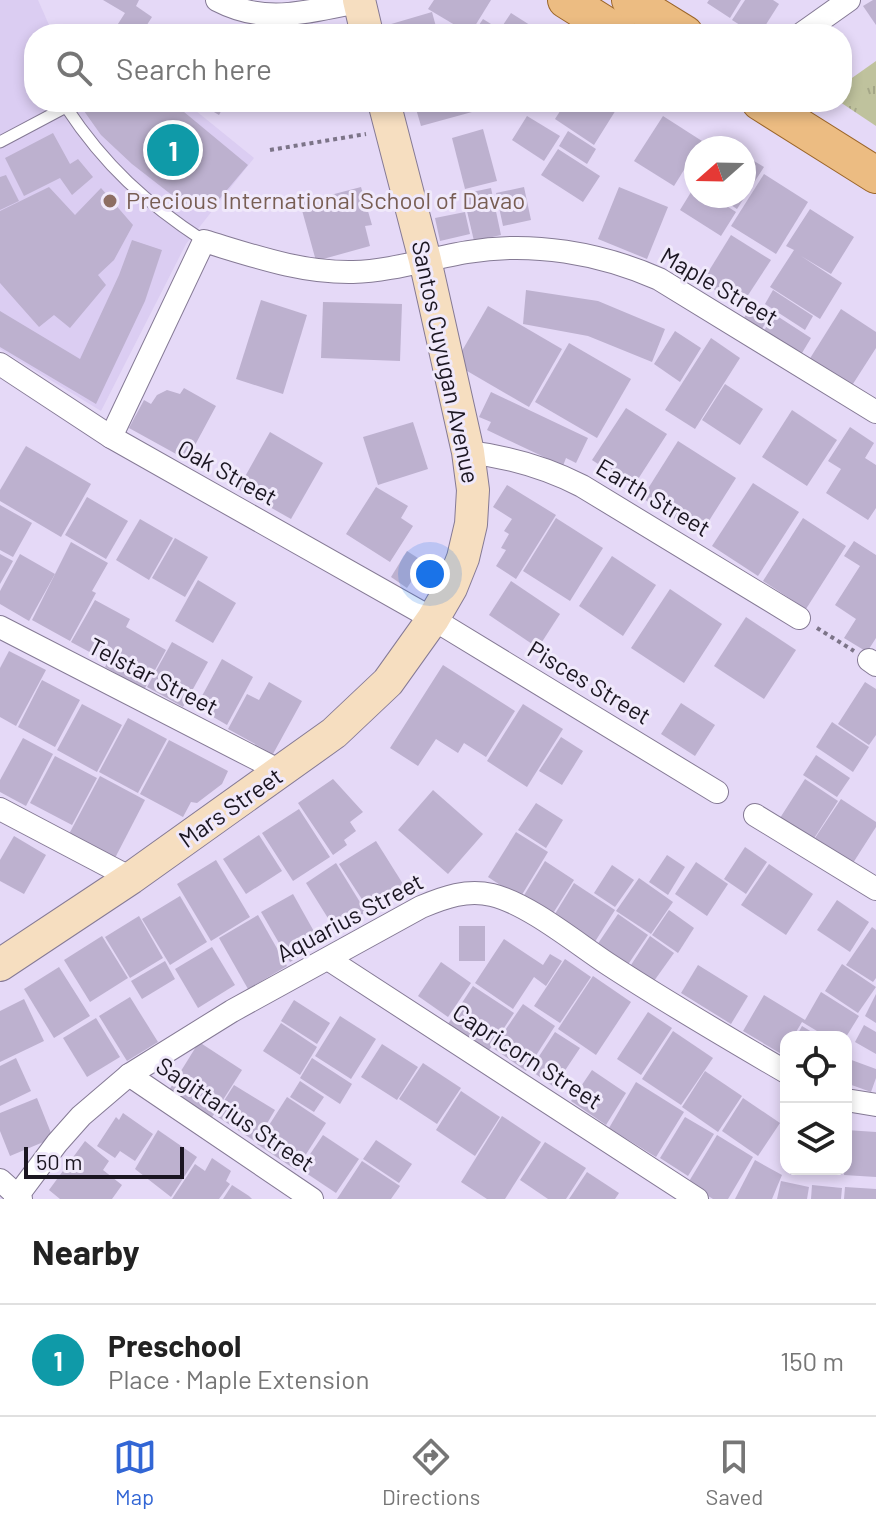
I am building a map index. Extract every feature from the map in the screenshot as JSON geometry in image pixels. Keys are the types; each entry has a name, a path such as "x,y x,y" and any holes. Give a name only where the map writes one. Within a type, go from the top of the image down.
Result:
{"main road":[{"path":"566,0 604,24"},
{"path":"630,0 669,24"},
{"path":"776,112 876,175"}],"street":[{"path":"217,0 253,15 286,15 359,1 365,24"},
{"path":"815,24 849,0"},
{"name":"Santos Cuyugan Avenue","path":"387,116 425,260 468,452 473,490 471,524 463,558 451,588 433,619"},
{"path":"111,437 204,241"},
{"name":"Maple Street","path":"204,241 274,262 327,272 357,272 471,251 508,248 591,255 628,266 688,295 876,412"},
{"name":"Oak Street","path":"0,364 111,437 433,619"},
{"name":"Earth Street","path":"468,452 519,460 550,469 799,618"},
{"name":"Mars Street","path":"0,965 131,878 334,733 388,682 433,619"},
{"name":"Pisces Street","path":"433,619 717,792"},
{"name":"Telstar Street","path":"0,627 282,772"},
{"path":"0,809 131,878"},
{"path":"755,815 876,889"},
{"name":"Aquarius Street","path":"18,1198 81,1116 129,1075 232,1011 421,907 447,896 473,892 494,895 519,906 641,985 780,1068"},
{"name":"Capricorn Street","path":"328,959 697,1199"},
{"name":"Sagittarius Street","path":"129,1075 312,1199"},
{"path":"852,1101 876,1105"},
{"path":"0,1180 18,1198"}],"lane":[{"path":"0,142 57,112"},
{"path":"69,112 86,137 128,184 166,216 204,241"}],"path":[{"path":"270,150 387,116"},
{"path":"799,618 873,662"}],"shaded area":[{"name":"Precious International School of Davao","path":"0,0 38,0 49,24 24,24 24,112 197,112 254,158 186,244 101,411 0,349"}],"green space":[{"path":"876,61 876,126 852,110 852,78"}],"building":[{"path":"103,0 139,0 136,6 152,17 147,24 118,24 125,13"},
{"path":"434,0 491,0 476,24 453,24 428,9"},
{"path":"709,0 741,0 730,18 707,3"},
{"path":"745,0 773,0 779,4 766,24 738,24 732,20"},
{"path":"876,0 876,25 863,6"},
{"path":"432,12 435,24 391,24"},
{"path":"511,13 528,24 504,24"},
{"path":"85,112 184,112 248,165 211,209 195,195 186,206 101,135"},
{"path":"417,112 472,112 421,126"},
{"path":"560,112 615,112 594,145 555,119"},
{"path":"527,116 560,136 544,161 512,140"},
{"path":"663,116 694,136 684,136 684,170 674,186 634,161"},
{"path":"483,129 497,181 465,189 452,138"},
{"path":"568,131 596,149 587,164 559,146"},
{"path":"53,133 70,164 78,159 93,177 72,195 60,178 24,196 5,158"},
{"path":"558,149 600,176 583,202 541,175"},
{"path":"756,162 764,167 756,179"},
{"path":"764,174 808,202 776,254 731,226 742,208 756,208 756,187"},
{"path":"6,175 19,201 0,210 0,177"},
{"path":"49,187 75,215 101,188 133,225 114,260 98,275 106,285 70,328 54,315 39,327 0,283 0,211"},
{"path":"361,187 372,225 365,226 370,246 316,261 300,203"},
{"path":"524,187 531,220 503,226 496,193"},
{"path":"619,187 668,207 647,259 598,239"},
{"path":"491,188 501,235 474,241 463,194"},
{"path":"684,204 684,208 730,208 736,212 721,236 680,210"},
{"path":"810,209 854,237 831,274 801,256 842,283 820,319 770,287 794,250 786,246"},
{"path":"465,212 470,234 440,241 435,218"},
{"path":"731,235 771,260 741,306 702,282"},
{"path":"132,240 162,250 145,301 96,404 0,347 0,311 80,359"},
{"path":"526,290 598,301 665,329 652,362 588,336 523,324"},
{"path":"773,290 813,316 805,330 765,304"},
{"path":"261,300 307,315 283,394 236,379"},
{"path":"323,302 402,304 400,361 321,358"},
{"path":"754,302 772,313 760,332 742,321"},
{"path":"488,306 562,349 529,407 462,368 459,356"},
{"path":"841,309 876,332 876,348 851,387 809,360"},
{"path":"774,314 811,338 799,358 762,334"},
{"path":"675,331 701,348 680,382 654,364"},
{"path":"711,338 740,358 695,429 665,410"},
{"path":"569,343 631,379 597,438 535,402"},
{"path":"725,384 763,409 740,445 702,420"},
{"path":"184,388 216,406 187,460 129,428 144,400 151,404 157,395 167,390 180,394"},
{"path":"491,392 588,438 576,463 566,458 563,466 487,430 491,422 479,417"},
{"path":"626,408 667,434 633,487 592,460"},
{"path":"792,410 837,440 807,486 762,457"},
{"path":"413,422 428,469 378,485 363,437"},
{"path":"850,427 874,443 865,458 876,465 876,508 868,520 826,493 841,469 828,461"},
{"path":"270,432 323,463 291,519 238,489"},
{"path":"678,441 736,478 700,535 642,498"},
{"path":"26,446 91,484 61,537 0,501 0,490"},
{"path":"753,483 799,512 758,576 712,546"},
{"path":"507,485 556,515 516,579 496,566 506,550 501,548 509,534 504,531 512,519 493,507"},
{"path":"376,487 408,506 401,518 413,526 390,562 346,534"},
{"path":"87,497 128,521 106,559 65,535"},
{"path":"0,505 32,523 13,557 0,550"},
{"path":"556,518 603,548 570,601 523,571"},
{"path":"803,518 846,546 806,609 763,581"},
{"path":"140,519 173,538 149,580 116,560"},
{"path":"175,538 208,557 185,597 152,578"},
{"path":"854,541 876,555 876,638 867,652 844,638 856,619 835,605 860,566 844,556"},
{"path":"71,542 108,563 70,641 32,620"},
{"path":"407,551 424,562 407,588 391,577"},
{"path":"0,554 13,561 0,584"},
{"path":"20,554 55,574 29,621 0,604 0,591"},
{"path":"612,556 656,585 623,636 579,606"},
{"path":"198,580 236,603 213,643 175,621"},
{"path":"511,581 560,614 538,648 489,615"},
{"path":"670,589 722,624 684,683 631,648"},
{"path":"95,600 130,619 126,627 166,650 144,690 105,667 108,662 71,642"},
{"path":"746,617 796,650 764,699 714,666"},
{"path":"172,642 208,662 183,707 147,687"},
{"path":"9,651 46,670 16,726 0,717 0,668"},
{"path":"222,659 253,677 227,725 196,707"},
{"path":"443,665 515,711 486,757 464,743 458,753 436,739 418,766 390,748"},
{"path":"42,680 80,700 55,747 18,727"},
{"path":"269,682 302,701 273,754 228,729 247,694 259,700"},
{"path":"865,682 876,689 876,735 869,745 838,724"},
{"path":"681,703 715,725 695,756 661,734"},
{"path":"82,704 122,725 97,772 57,750"},
{"path":"523,704 563,729 527,787 487,761"},
{"path":"128,718 167,739 138,793 99,772"},
{"path":"832,722 869,747 853,772 816,747"},
{"path":"561,737 583,751 562,785 539,771"},
{"path":"23,738 53,754 26,806 0,792 0,780"},
{"path":"169,740 228,771 222,784 197,803 191,802 183,817 140,794"},
{"path":"816,755 850,778 837,797 803,775"},
{"path":"55,756 97,778 72,825 30,803"},
{"path":"100,776 145,800 115,858 69,834"},
{"path":"333,779 363,812 350,822 356,831 344,840 347,845 333,855 298,803"},
{"path":"805,779 838,801 813,840 780,818"},
{"path":"433,790 483,834 448,874 398,830"},
{"path":"841,799 876,822 876,827 853,863 815,838"},
{"path":"536,803 563,820 546,848 518,830"},
{"path":"299,809 330,857 293,881 262,833"},
{"path":"516,832 548,852 520,898 488,877"},
{"path":"259,835 282,871 246,894 223,859"},
{"path":"14,836 46,855 24,894 0,881 0,860"},
{"path":"376,841 403,884 367,907 339,864"},
{"path":"745,847 767,862 746,894 724,879"},
{"path":"667,855 685,867 668,895 649,882"},
{"path":"216,860 250,917 211,941 177,884"},
{"path":"545,861 574,880 552,915 523,897"},
{"path":"696,862 728,884 707,916 675,894"},
{"path":"336,863 366,912 336,931 306,883"},
{"path":"769,864 813,894 786,935 741,905"},
{"path":"612,865 634,880 615,907 594,893"},
{"path":"639,878 673,902 651,934 616,911"},
{"path":"574,883 615,910 591,948 550,922"},
{"path":"293,894 321,944 290,962 261,912"},
{"path":"180,896 207,942 170,965 142,919"},
{"path":"837,900 869,922 850,952 817,930"},
{"path":"669,910 694,928 678,953 652,935"},
{"path":"618,914 648,935 627,966 597,945"},
{"path":"258,915 287,966 248,989 219,938"},
{"path":"139,916 163,958 130,978 105,937"},
{"path":"459,926 485,926 485,961 459,961"},
{"path":"872,927 876,930 876,978 873,982 846,965"},
{"path":"102,936 128,978 90,1002 64,960"},
{"path":"650,936 674,953 654,981 631,965"},
{"path":"504,939 543,965 550,954 562,961 546,986 534,977 513,1009 475,983"},
{"path":"212,947 235,985 198,1008 175,969"},
{"path":"565,959 591,977 560,1023 534,1006"},
{"path":"165,961 175,979 142,999 131,981"},
{"path":"441,962 471,983 448,1017 418,996"},
{"path":"842,964 876,987 858,1013 825,991"},
{"path":"698,965 748,996 731,1024 681,993"},
{"path":"59,967 90,1016 54,1038 24,989"},
{"path":"593,976 631,1002 596,1055 558,1029"},
{"path":"473,986 514,1013 488,1052 448,1024"},
{"path":"821,992 859,1016 850,1031 817,1031 802,1022 797,1031 780,1031 780,1053 743,1031 764,995 805,1020"},
{"path":"876,994 876,1023 865,1016"},
{"path":"130,997 158,1042 127,1061 99,1016"},
{"path":"24,999 44,1041 0,1062 0,1011"},
{"path":"294,1000 330,1023 317,1044 281,1021"},
{"path":"523,1004 555,1026 526,1071 493,1048"},
{"path":"648,1012 672,1028 641,1075 617,1059"},
{"path":"340,1016 376,1039 351,1079 315,1056"},
{"path":"96,1018 120,1057 87,1077 63,1038"},
{"path":"281,1023 317,1047 300,1075 263,1051"},
{"path":"864,1025 876,1032 876,1054 855,1042"},
{"path":"673,1031 713,1058 681,1105 642,1079"},
{"path":"555,1032 580,1048 554,1087 530,1070"},
{"path":"199,1042 242,1070 209,1122 166,1095"},
{"path":"382,1044 418,1067 397,1100 361,1077"},
{"path":"16,1058 31,1091 0,1106 0,1066"},
{"path":"312,1058 352,1084 340,1104 300,1078"},
{"path":"852,1060 876,1069 871,1092 852,1085"},
{"path":"423,1063 461,1088 437,1124 399,1099"},
{"path":"592,1070 626,1093 606,1125 571,1101"},
{"path":"705,1071 742,1096 718,1132 682,1107"},
{"path":"300,1081 324,1097 314,1112 290,1097"},
{"path":"636,1082 684,1112 656,1157 609,1128"},
{"path":"234,1085 275,1110 256,1142 215,1115"},
{"path":"461,1091 500,1117 475,1156 436,1130"},
{"path":"287,1097 326,1123 296,1170 257,1144"},
{"path":"37,1098 53,1138 10,1156 0,1131 0,1113"},
{"path":"743,1098 780,1123 758,1156 722,1131"},
{"path":"123,1113 153,1134 135,1161 120,1151 115,1158 97,1146 116,1117 119,1120"},
{"path":"502,1116 541,1142 505,1199 487,1199 461,1182"},
{"path":"685,1117 714,1134 688,1176 660,1158"},
{"path":"158,1130 197,1157 171,1197 135,1169"},
{"path":"852,1130 876,1132 876,1177 844,1175 852,1175"},
{"path":"323,1135 359,1159 336,1193 300,1169"},
{"path":"717,1135 753,1157 728,1199 713,1199 688,1183"},
{"path":"376,1140 412,1164 399,1183 363,1159"},
{"path":"85,1141 109,1161 103,1170 122,1185 112,1199 60,1199 49,1190"},
{"path":"545,1142 586,1168 566,1199 548,1199 520,1180"},
{"path":"212,1158 231,1171 226,1181 230,1184 219,1199 172,1199 195,1164 205,1171"},
{"path":"755,1160 782,1175 772,1199 735,1199"},
{"path":"362,1161 400,1186 391,1199 337,1199"},
{"path":"587,1172 619,1193 615,1199 569,1199"},
{"path":"781,1181 809,1187 807,1199 777,1199"},
{"path":"232,1185 249,1196 252,1199 223,1199"},
{"path":"812,1185 842,1188 841,1199 811,1199"},
{"path":"845,1187 876,1189 876,1199 844,1199"}],"place":[{"name":"Preschool","path":"173,150"},
{"name":"Precious International School of Davao","path":"110,201"}]}
